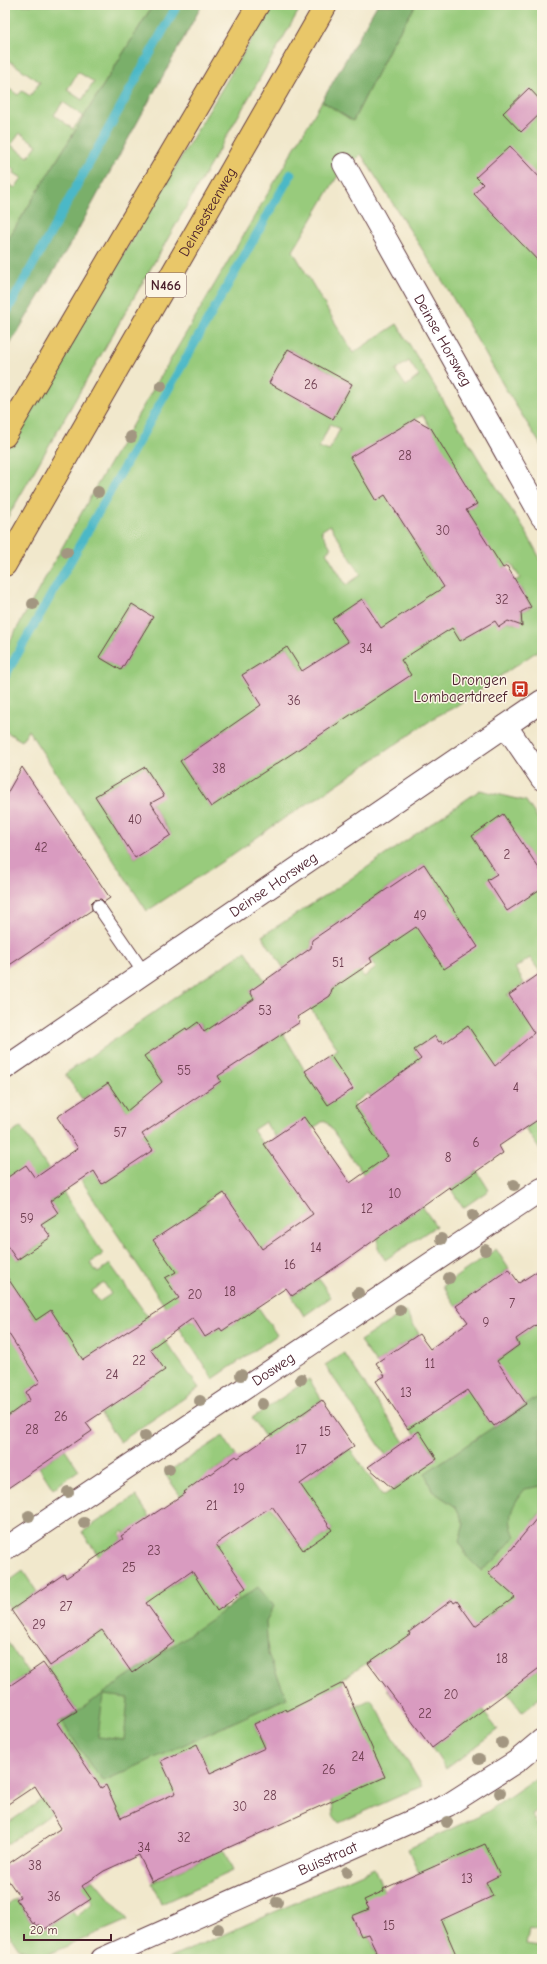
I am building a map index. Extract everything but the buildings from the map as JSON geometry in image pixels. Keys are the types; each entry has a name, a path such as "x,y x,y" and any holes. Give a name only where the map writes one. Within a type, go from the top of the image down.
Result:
{"highway":[{"path":"5,436 258,5"},
{"name":"Deinsesteenweg","path":"5,565 326,5"}],"street":[{"name":"Deinse Horsweg","path":"344,164 542,517"},
{"name":"Deinse Horsweg","path":"5,1068 542,701"},
{"path":"506,726 542,779"},
{"name":"Dosweg","path":"5,1549 542,1189"},
{"name":"Buisstraat","path":"102,1959 448,1805 517,1761 542,1740"}],"lane":[{"path":"98,906 144,973"}],"green space":[{"path":"8,5 153,5 5,244 5,185 7,183 15,188 22,178 14,173 15,170 5,163 5,86 18,95 22,91 30,96 40,82 5,58 5,9","holes":["78,72 94,82 82,100 67,90","63,102 83,116 73,129 54,115","20,133 37,145 28,157 11,145"]},
{"path":"153,5 202,5 73,239 5,353 5,244"},
{"path":"272,5 302,5 5,522 5,452"},
{"path":"377,5 416,5 395,38 353,121 322,101"},
{"path":"416,5 542,5 542,447 505,388 447,288 361,154 337,177 293,251 353,353 397,324 486,471 526,532 542,562 542,648 453,708 437,716 147,911 28,730 22,741 5,731 5,650 97,485 322,101 353,121 395,38","holes":["289,349 352,384 333,418 270,383","409,361 419,376 406,386 395,370","423,415 448,458 376,500 366,448","330,424 340,429 329,451 319,447","463,483 477,504 466,510 484,539 433,571 402,522","330,525 361,575 346,585 326,552 331,548 321,531","511,563 520,578 512,583 521,589 531,607 521,612 522,619 515,624 508,621 499,627 489,611 480,629 460,641 439,606","362,599 410,675 361,706 328,654 348,642 333,619","132,604 153,617 121,670 99,657","287,647 337,724 294,752 243,675","227,728 259,774 211,807 180,761","145,767 163,795 151,803 171,834 135,858 95,796 120,781 126,790 129,777"]},
{"path":"480,790 526,801 542,825 542,873 503,815 472,836 497,874 488,880 542,888 542,971 540,972 530,958 515,968 524,983 507,995 509,995 531,1028 537,1033 512,1052 491,1078 446,1042 443,1044 441,1041 439,1042 435,1036 414,1050 418,1056 424,1052 426,1056 409,1067 424,1089 370,1096 368,1093 353,1104 392,1161 367,1179 325,1120 287,1146 313,1214 261,1250 222,1190 207,1200 209,1203 193,1213 191,1261 166,1278 187,1310 185,1315 189,1322 195,1321 205,1337 220,1328 222,1331 258,1307 277,1335 213,1379 72,1166 84,1157 102,1184 153,1150 108,1083 82,1099 65,1074 183,992 246,951 265,981 250,991 254,999 220,1021 245,1058 283,1033 305,1071 348,1083 329,1055 338,1049 262,936 340,886","holes":["424,864 450,903 399,938 373,898","343,918 376,968 364,977 359,970 332,989 330,996 326,998 299,956 311,948 312,940","198,1022 217,1050 206,1058 221,1081 178,1110 160,1084 162,1082 145,1056 186,1028 187,1030","265,1122 275,1137 277,1135 282,1142 268,1152 253,1130"]},
{"path":"542,1117 542,1153 525,1128"},
{"path":"21,1127 103,1254 90,1263 98,1273 110,1264 199,1388 120,1442 16,1291 6,1298 5,1309 5,1243 18,1260 51,1237 41,1224 58,1213 50,1201 61,1193 46,1171 35,1178 5,1179 5,1138","holes":["104,1283 111,1294 99,1302 92,1291","136,1325 164,1370 114,1404 84,1360"]},
{"path":"477,1171 489,1190 463,1208 451,1189"},
{"path":"422,1206 436,1226 385,1260 378,1248 378,1237"},
{"path":"496,1249 509,1269 456,1306 443,1286"},
{"path":"319,1279 331,1297 304,1316 292,1296"},
{"path":"405,1311 419,1334 376,1363 360,1341"},
{"path":"542,1321 542,1513 541,1512 533,1522 542,1528 519,1607 510,1601 490,1615 467,1636 469,1618 452,1600 409,1632 427,1657 419,1679 394,1698 387,1689 392,1686 378,1663 371,1667 367,1663 342,1679 343,1683 325,1692 337,1716 371,1699 422,1786 339,1823 333,1815 332,1800 286,1709 254,1724 265,1748 210,1773 197,1745 161,1762 163,1765 167,1763 194,1783 233,1871 161,1904 152,1883 210,1856 187,1806 73,1861 87,1883 93,1879 128,1920 46,1955 20,1950 5,1928 5,1906 16,1899 33,1924 34,1923 37,1927 41,1925 45,1929 60,1919 66,1901 76,1916 93,1903 48,1837 62,1829 85,1791 5,1846 5,1825 88,1768 73,1747 46,1766 51,1774 21,1796 5,1771 5,1755 77,1711 48,1669 50,1667 42,1655 68,1637 75,1648 101,1631 108,1638 133,1673 148,1663 147,1661 157,1640 82,1532 136,1496 150,1517 125,1534 124,1531 120,1534 123,1539 102,1554 164,1591 192,1571 225,1610 238,1599 215,1545 245,1524 267,1502 303,1550 332,1530 314,1504 312,1505 252,1418 309,1379 322,1400 299,1415 296,1415 294,1417 295,1418 273,1434 305,1481 350,1449 383,1496 404,1482 325,1365 344,1353 422,1469 437,1458 423,1438 419,1439 406,1422 436,1402 440,1409 455,1398 461,1378 477,1400 475,1401 489,1423 491,1422 494,1426 526,1404 496,1362 519,1345 516,1339"},
{"path":"8,1333 17,1346 51,1375 26,1392 30,1400 5,1418 5,1336"},
{"path":"538,1397 542,1403 542,1486 525,1489 514,1505 512,1511 511,1523 515,1536 497,1558 481,1571 467,1557 459,1541 464,1524 456,1507 432,1491 425,1473"},
{"path":"223,1436 236,1456 184,1492 200,1517 197,1519 165,1474"},
{"path":"65,1449 79,1470 53,1489 39,1467"},
{"path":"23,1571 37,1592 11,1610 5,1601 5,1584"},
{"path":"258,1587 274,1606 266,1621 268,1654 287,1698 104,1781 91,1766 62,1722","holes":["103,1695 128,1698 124,1740 98,1737"]},
{"path":"5,1638 28,1673 5,1689"},
{"path":"542,1666 542,1696 522,1712 507,1692"},
{"path":"482,1710 498,1730 446,1769 432,1748"},
{"path":"542,1774 542,1809 532,1815 542,1831 542,1932 529,1929 526,1945 541,1947 542,1959 458,1959 408,1849 487,1812","holes":["450,1857 486,1882 493,1896 451,1901 434,1865"]},
{"path":"374,1868 387,1898 365,1900 369,1909 353,1916 361,1936 368,1934 378,1956 426,1935 437,1959 168,1959"}],"waterway":[{"path":"5,315 175,9"},
{"path":"5,676 291,174"}],"place":[{"name":"Drongen Lombaertdreef","path":"520,689"}]}
